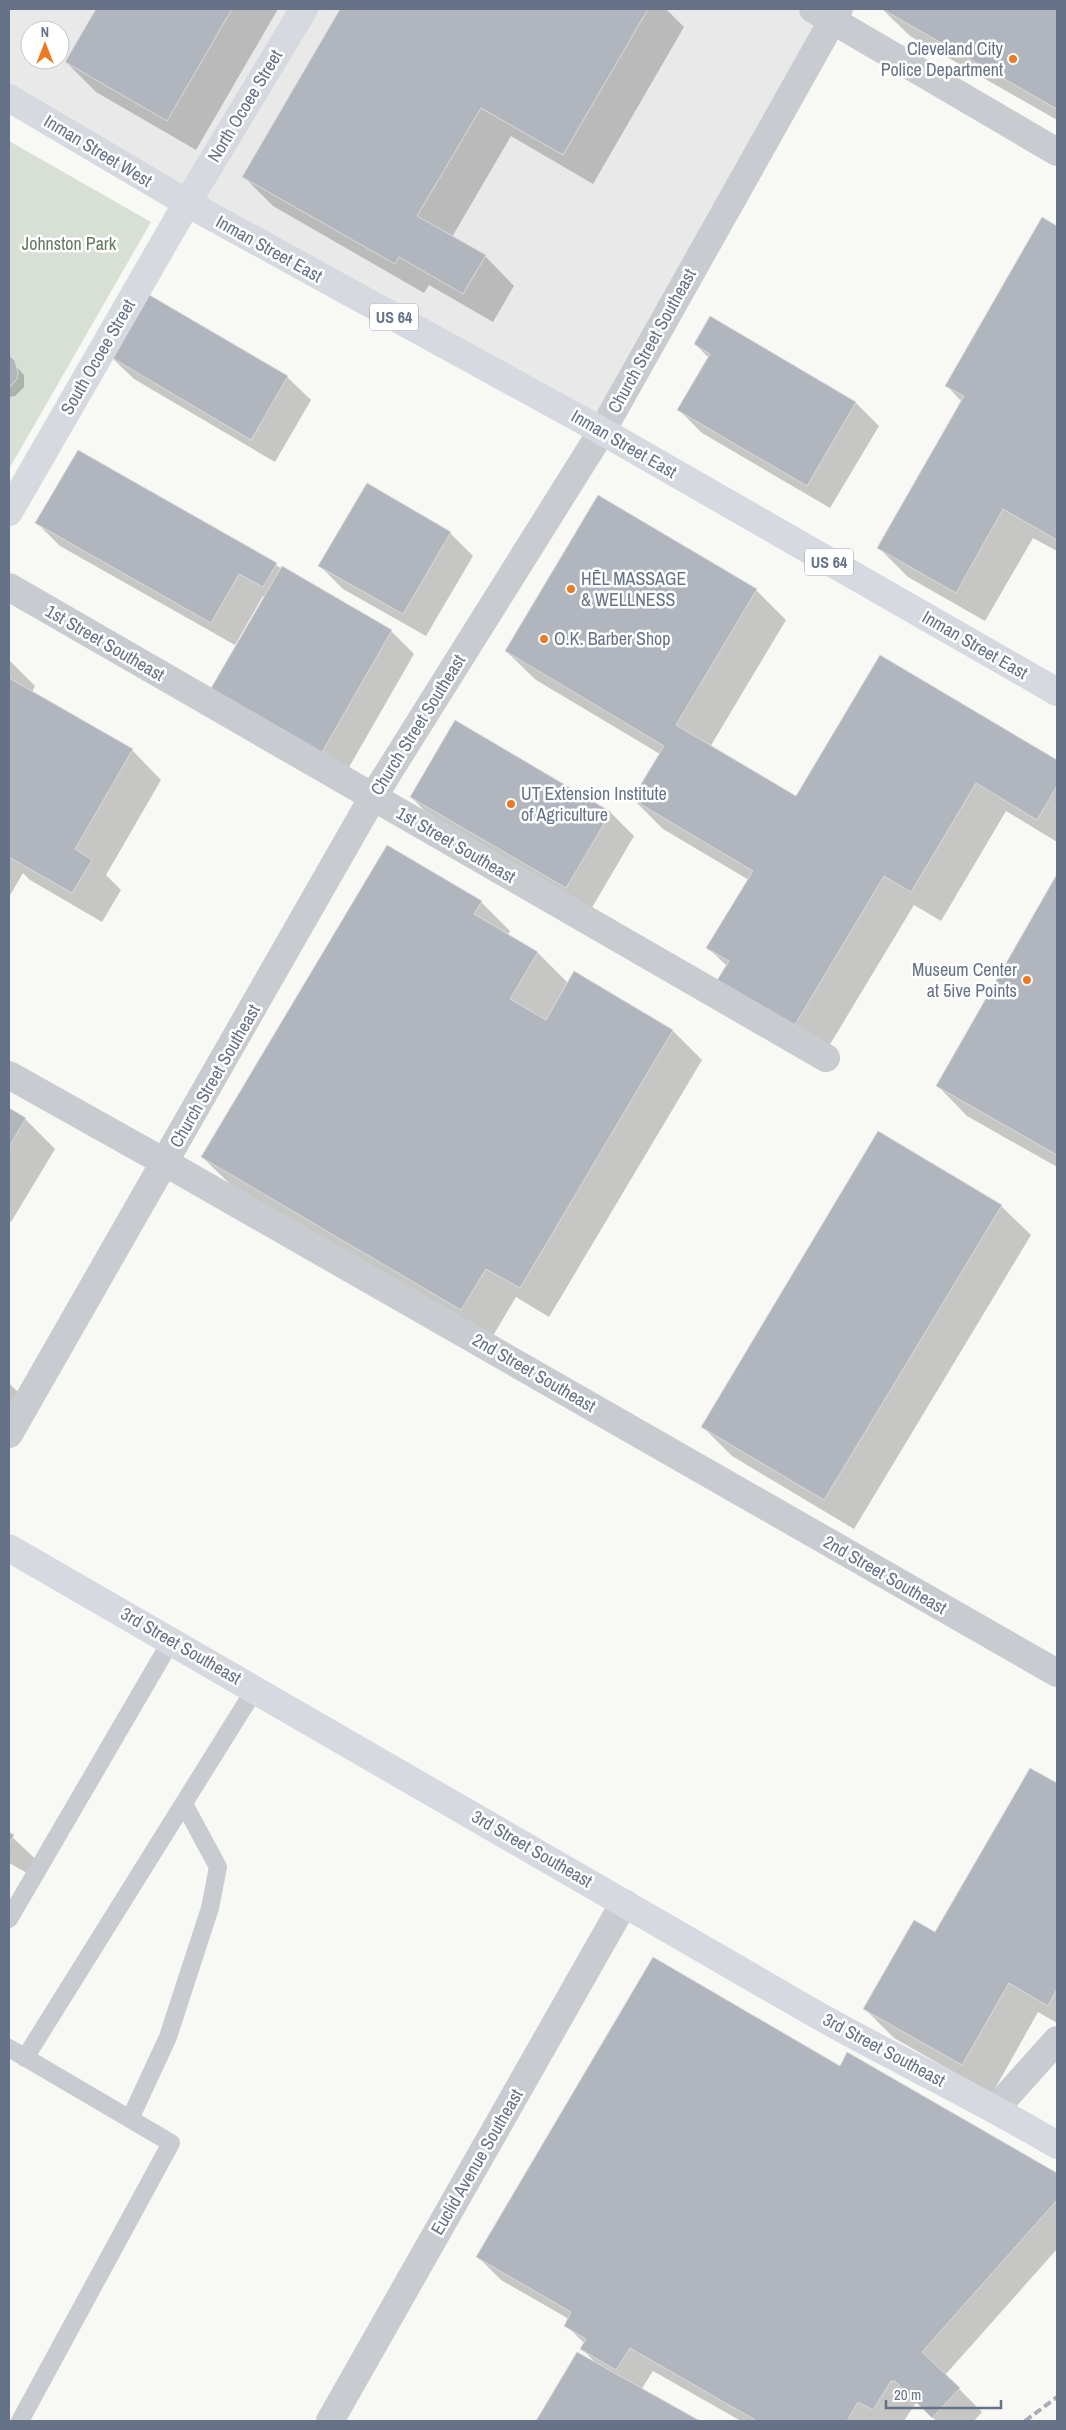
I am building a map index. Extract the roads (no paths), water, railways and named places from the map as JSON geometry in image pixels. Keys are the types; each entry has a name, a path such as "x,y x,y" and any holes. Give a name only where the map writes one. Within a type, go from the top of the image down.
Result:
{"main road":[{"name":"North Ocoee Street","path":"186,203 304,9"},
{"name":"Inman Street West","path":"9,98 186,203"},
{"name":"Inman Street East","path":"186,203 602,431 1057,692"},
{"name":"South Ocoee Street","path":"9,512 186,203"},
{"name":"3rd Street Southeast","path":"9,1548 815,2014 996,2108 1057,2145"}],"street":[{"path":"828,12 1057,152"},
{"name":"Church Street Southeast","path":"9,1434 166,1163 373,797 602,431 828,12"},
{"name":"1st Street Southeast","path":"9,587 826,1058"},
{"name":"2nd Street Southeast","path":"9,1075 1057,1673"},
{"name":"Euclid Avenue Southeast","path":"330,2421 624,1903"},
{"path":"996,2108 1057,2040"}],"lane":[{"path":"9,1919 171,1641"},
{"path":"25,2058 255,1689"},
{"path":"130,2119 168,2037 210,1908 218,1867 184,1804"},
{"path":"9,2048 171,2143 20,2421"}],"railway":[{"path":"1025,2421 1057,2397"}],"place":[{"name":"Cleveland City Police Department","path":"1013,59"},
{"name":"HĒL MASSAGE & WELLNESS","path":"571,589"},
{"name":"O.K. Barber Shop","path":"544,639"},
{"name":"UT Extension Institute of Agriculture","path":"511,804"},
{"name":"Museum Center at 5ive Points","path":"1027,980"}],"park label":[{"name":"Johnston Park","path":"69,244"}]}
